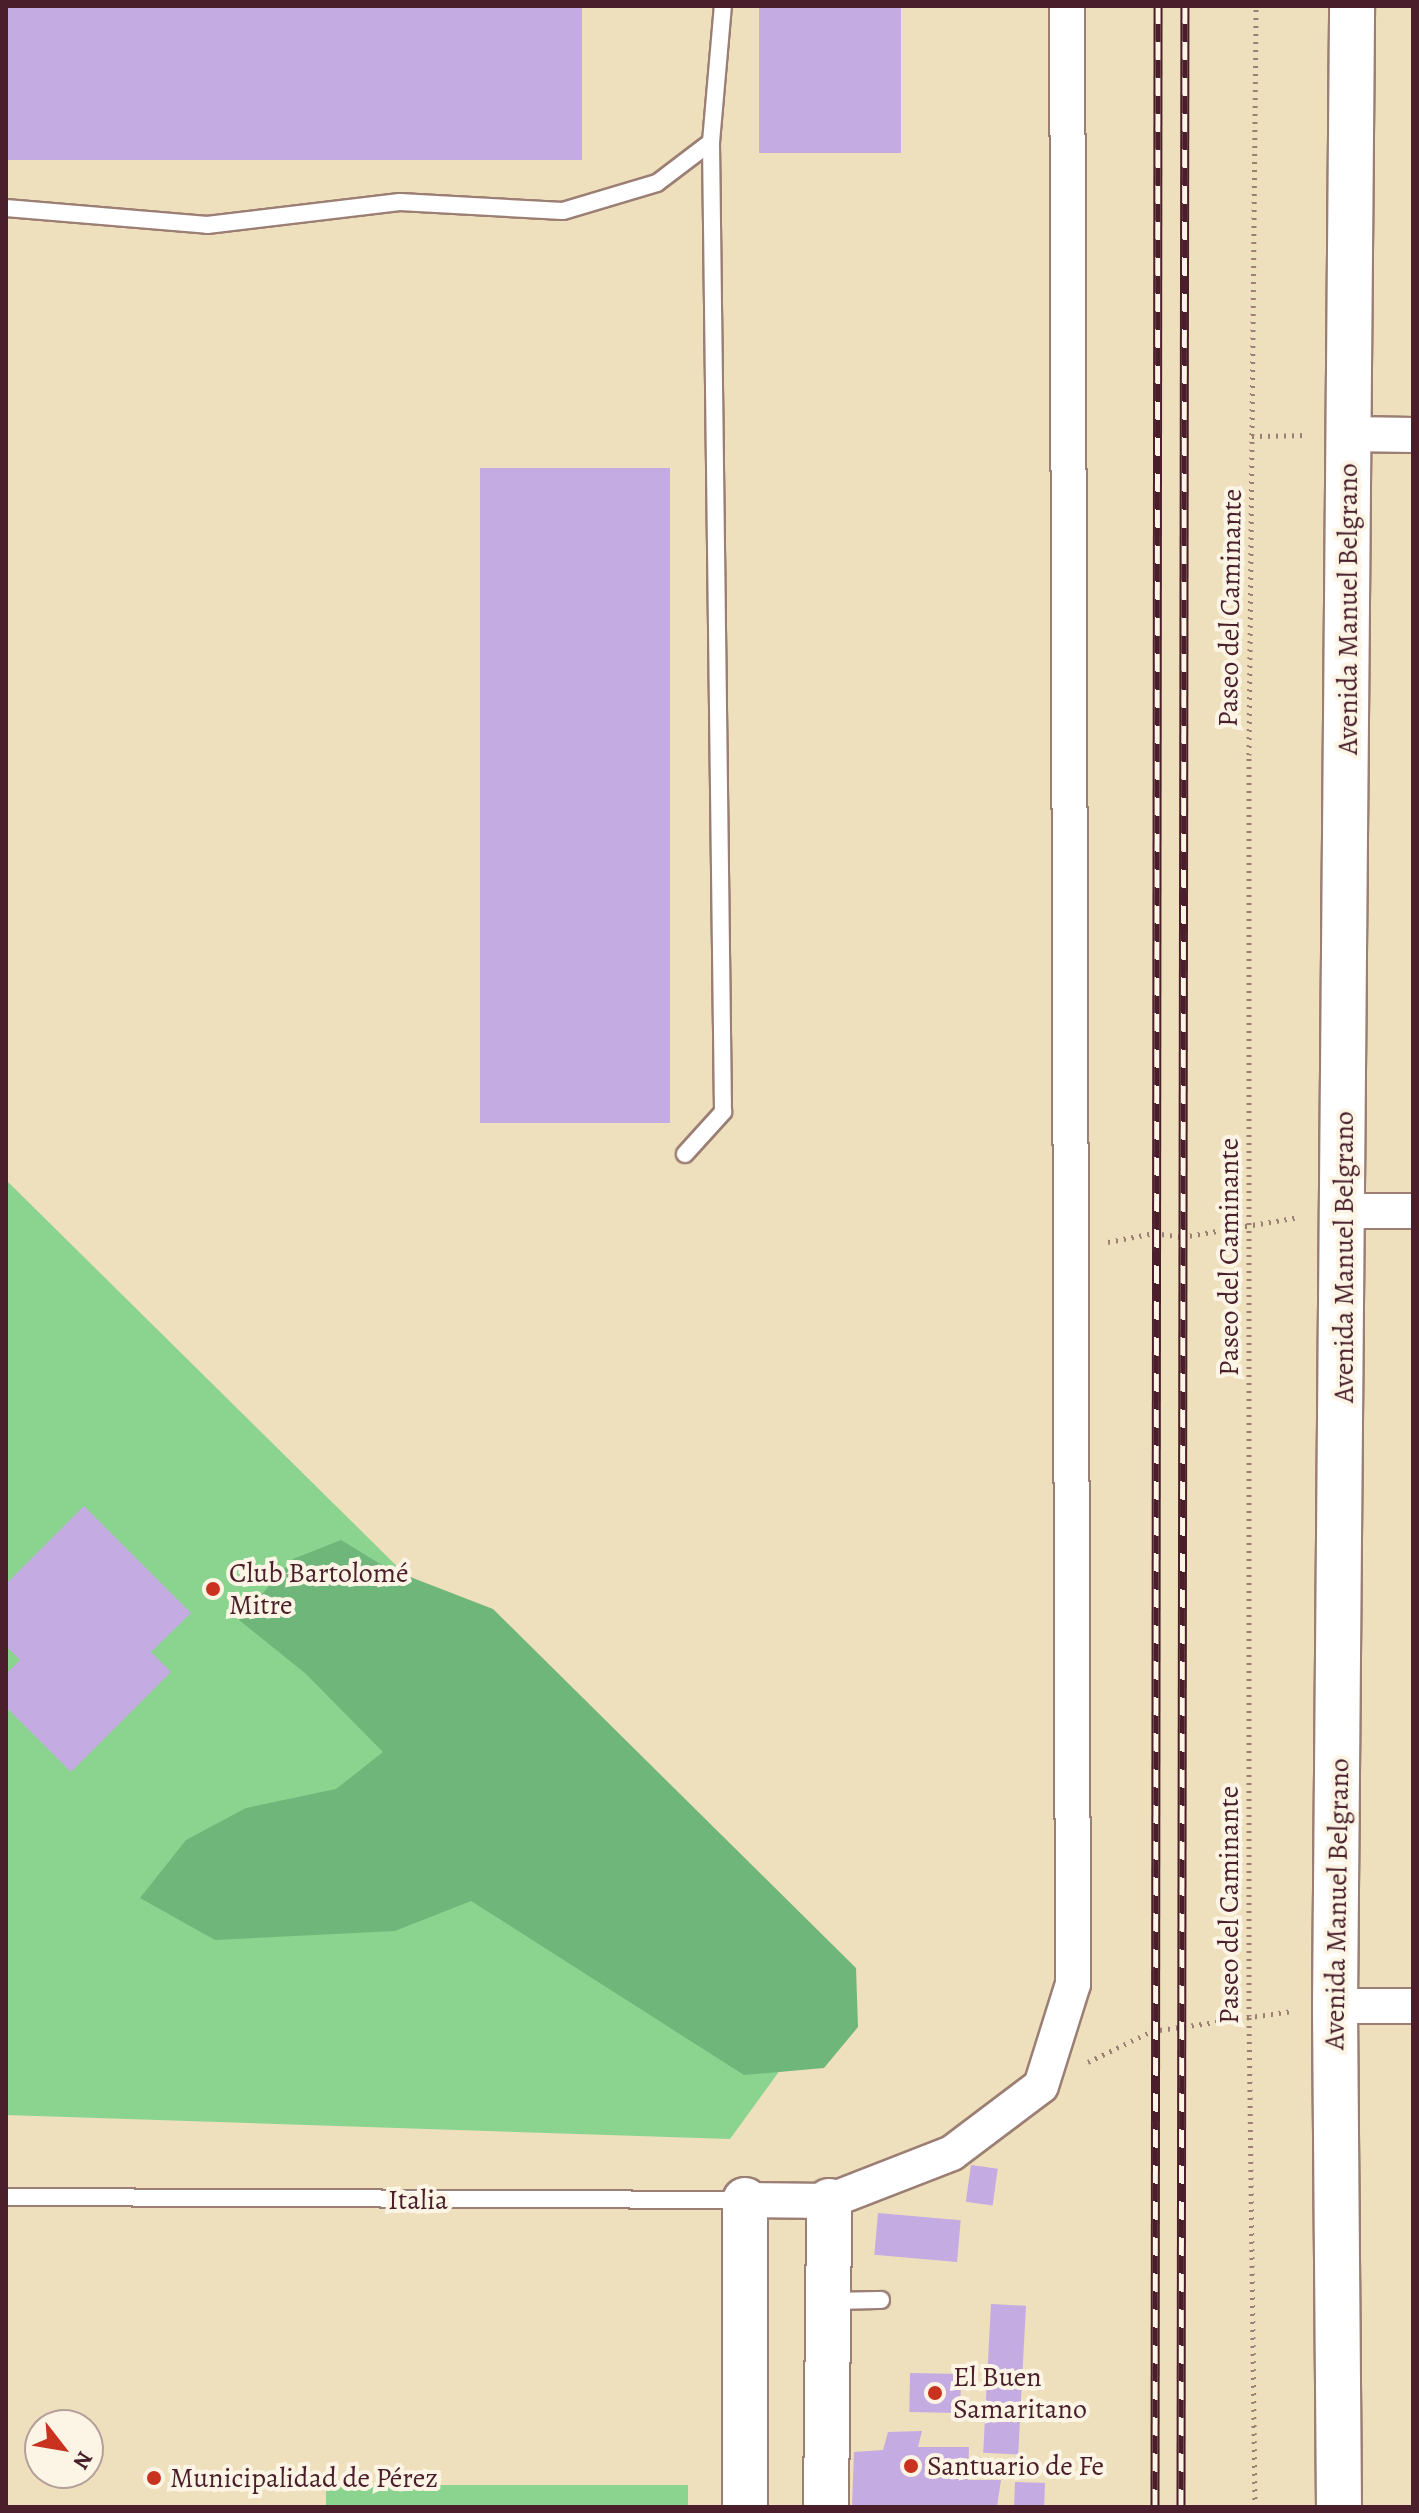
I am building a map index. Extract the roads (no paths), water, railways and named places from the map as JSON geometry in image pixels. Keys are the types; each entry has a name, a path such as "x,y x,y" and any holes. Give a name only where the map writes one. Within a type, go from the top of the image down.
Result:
{"main road":[{"name":"Avenida Manuel Belgrano","path":"1339,2507 1335,2006 1352,6"},
{"path":"745,2200 745,2507"},
{"path":"826,2507 829,2201"}],"street":[{"path":"829,2201 952,2153 1041,2086 1073,1984 1067,6"},
{"path":"1349,434 1413,435"},
{"path":"1344,1211 1413,1211"},
{"path":"1335,2006 1413,2006"},
{"name":"Italia","path":"745,2200 829,2201"}],"lane":[{"path":"685,1154 723,1112 711,142 723,6"},
{"path":"6,208 207,225 400,202 563,211 657,183 711,142"},
{"name":"Italia","path":"6,2197 745,2200"},
{"path":"828,2301 881,2300"}],"railway":[{"path":"1155,2507 1158,6"},
{"path":"1181,2507 1185,6"}],"place":[{"name":"Club Bartolomé Mitre","path":"213,1589"},
{"name":"El Buen Samaritano","path":"935,2393"},
{"name":"Santuario de Fe","path":"911,2466"},
{"name":"Municipalidad de Pérez","path":"154,2478"}]}
